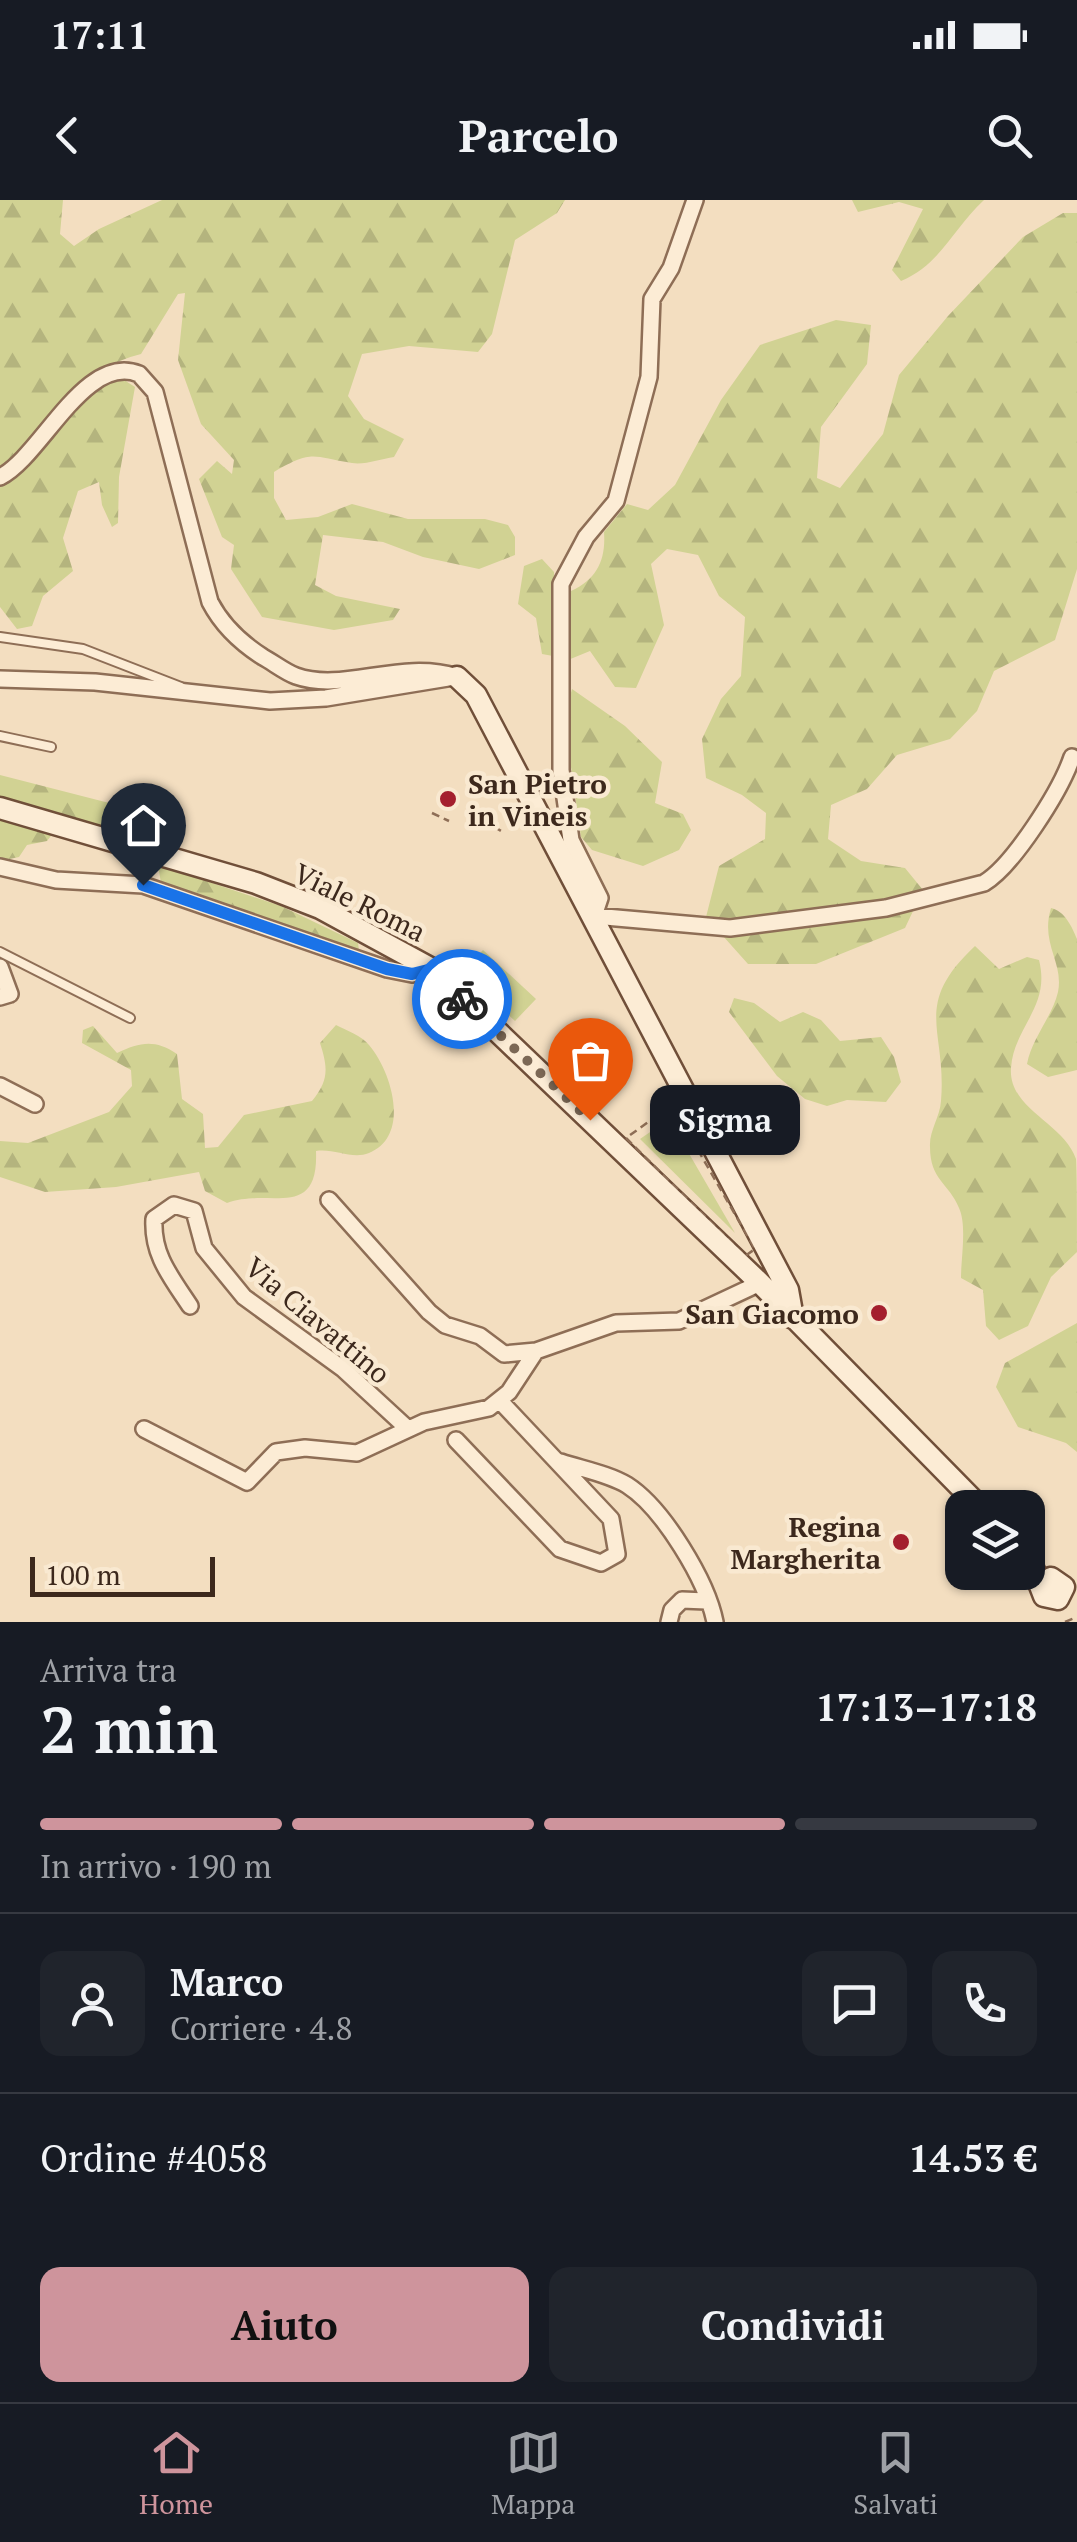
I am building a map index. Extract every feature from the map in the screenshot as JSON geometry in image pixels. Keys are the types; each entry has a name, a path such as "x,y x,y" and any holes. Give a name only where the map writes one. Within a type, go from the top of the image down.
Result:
{"street":[{"path":"594,916 600,898 571,840 561,770 561,584 586,537 616,501 648,377 652,299 670,268 695,200"},
{"path":"0,477 83,390 117,371 139,374 155,392 210,602 236,636 300,678 334,679 422,668 457,677 476,695 788,1290 793,1318"},
{"path":"0,679 54,679 296,701 457,677"},
{"path":"594,916 730,928 886,908 984,883 999,874 1023,841 1072,757"},
{"name":"Viale Roma","path":"0,808 256,883 320,908 432,969 760,1283 963,1490"},
{"path":"0,868 56,880 143,885 387,969 412,974 432,969"},
{"path":"0,967 11,986 10,994 0,998"},
{"path":"0,1086 35,1104"},
{"path":"330,1200 445,1325 480,1336 504,1354 536,1352 616,1323 678,1322 760,1283"},
{"name":"Via Ciavattino","path":"190,1306 156,1253 153,1239 154,1219 174,1205 194,1210 204,1248 244,1297 343,1369 407,1428"},
{"path":"144,1430 247,1482 276,1452 305,1448 358,1453 407,1428 478,1412 500,1401 536,1352"},
{"path":"456,1440 560,1548 601,1563 619,1548 611,1519 500,1401"},
{"path":"557,1460 625,1484 650,1502 677,1540 714,1622"},
{"path":"1045,1575 1061,1595 1055,1622"},
{"path":"669,1622 672,1610 682,1600 696,1597 706,1601"}],"lane":[{"path":"0,637 82,649 189,691"},
{"path":"0,736 51,747"},
{"path":"0,952 130,1018"}],"path":[{"path":"472,812 501,831"},
{"path":"432,813 449,820"},
{"path":"672,1105 755,1249 745,1256 626,1138 672,1105"},
{"path":"1065,1622 1077,1617"}],"green space":[{"path":"0,200 63,200 60,234 74,246 99,229 162,200 565,200 557,213 515,240 492,334 478,352 409,346 362,354 348,396 364,419 404,439 394,457 357,463 305,457 274,472 274,498 286,520 318,517 352,504 408,519 485,519 508,525 515,537 515,555 479,569 423,557 383,542 323,535 315,585 336,596 400,609 393,620 334,630 262,617 231,569 234,545 222,537 199,479 217,461 232,474 234,460 201,424 178,360 185,293 178,294 141,354 120,361 85,383 54,412 13,461 0,468"},
{"path":"852,200 984,200 926,266 901,281 892,270 923,209 899,202 858,212"},
{"path":"1063,213 1077,213 1077,569 1055,640 994,671 977,711 950,739 897,755 867,789 831,805 828,839 861,861 905,868 923,890 905,928 816,964 748,964 706,917 719,866 765,839 766,813 742,795 706,778 702,739 721,699 741,676 745,617 719,596 698,555 667,549 651,564 664,625 636,688 615,687 590,651 568,660 571,591 587,581 598,567 604,532 627,504 648,510 675,485 721,400 760,345 836,320 871,325 867,364 821,427 817,478 840,488 883,434 899,375 1023,237"},
{"path":"121,378 135,387 119,477 118,523 112,527 102,505 99,482 78,491 63,538 73,571 43,596 32,626 17,629 0,607 0,484 92,388"},
{"path":"542,559 554,572 553,656 542,654 536,618 518,604 524,566"},
{"path":"572,689 625,726 662,762 655,803 683,814 691,830 679,850 643,866 592,850 581,837 564,718"},
{"path":"0,775 156,815 160,824 154,843 0,804"},
{"path":"0,819 49,827 54,832 47,841 27,845 19,857 0,861"},
{"path":"158,865 281,906 358,943 359,950 161,883"},
{"path":"1051,908 1064,916 1077,939 1077,1070 1048,1077 1027,1064 1058,992 1058,971 1048,932"},
{"path":"975,946 999,969 1027,957 1039,960 1040,991 1014,1053 1012,1082 1027,1105 1070,1146 1076,1159 1077,1252 1051,1277 1028,1326 999,1340 986,1326 983,1290 961,1278 961,1215 933,1167 930,1147 941,1101 938,1002 955,967"},
{"path":"483,950 536,999 515,1021 462,972"},
{"path":"734,998 754,1003 780,1022 803,1012 821,1020 840,1041 881,1037 894,1057 901,1082 886,1102 847,1100 827,1106 805,1099 777,1076 729,1012"},
{"path":"336,1025 362,1039 377,1057 390,1087 394,1118 382,1145 369,1153 316,1151 315,1173 309,1187 300,1194 227,1203 205,1191 199,1172 116,1187 45,1192 0,1177 0,1141 28,1143 109,1112 132,1086 131,1070 82,1043 83,1030 93,1026 117,1053 147,1044 177,1054 182,1099 203,1114 205,1148 218,1147 244,1115 312,1101 325,1074 320,1043"},
{"path":"669,1119 735,1233 640,1139"},
{"path":"1077,1323 1077,1452 1066,1443 1018,1427 996,1387 1005,1363"}],"way so far":[{"path":"462,999 590,1120"}],"place":[{"name":"San Pietro in Vineis","path":"448,799"},
{"name":"Sigma","path":"590,1120"},
{"name":"San Giacomo","path":"879,1313"},
{"name":"Regina Margherita","path":"901,1542"}],"route":[{"path":"143,885 387,969 421,974 432,969 462,999"}]}
